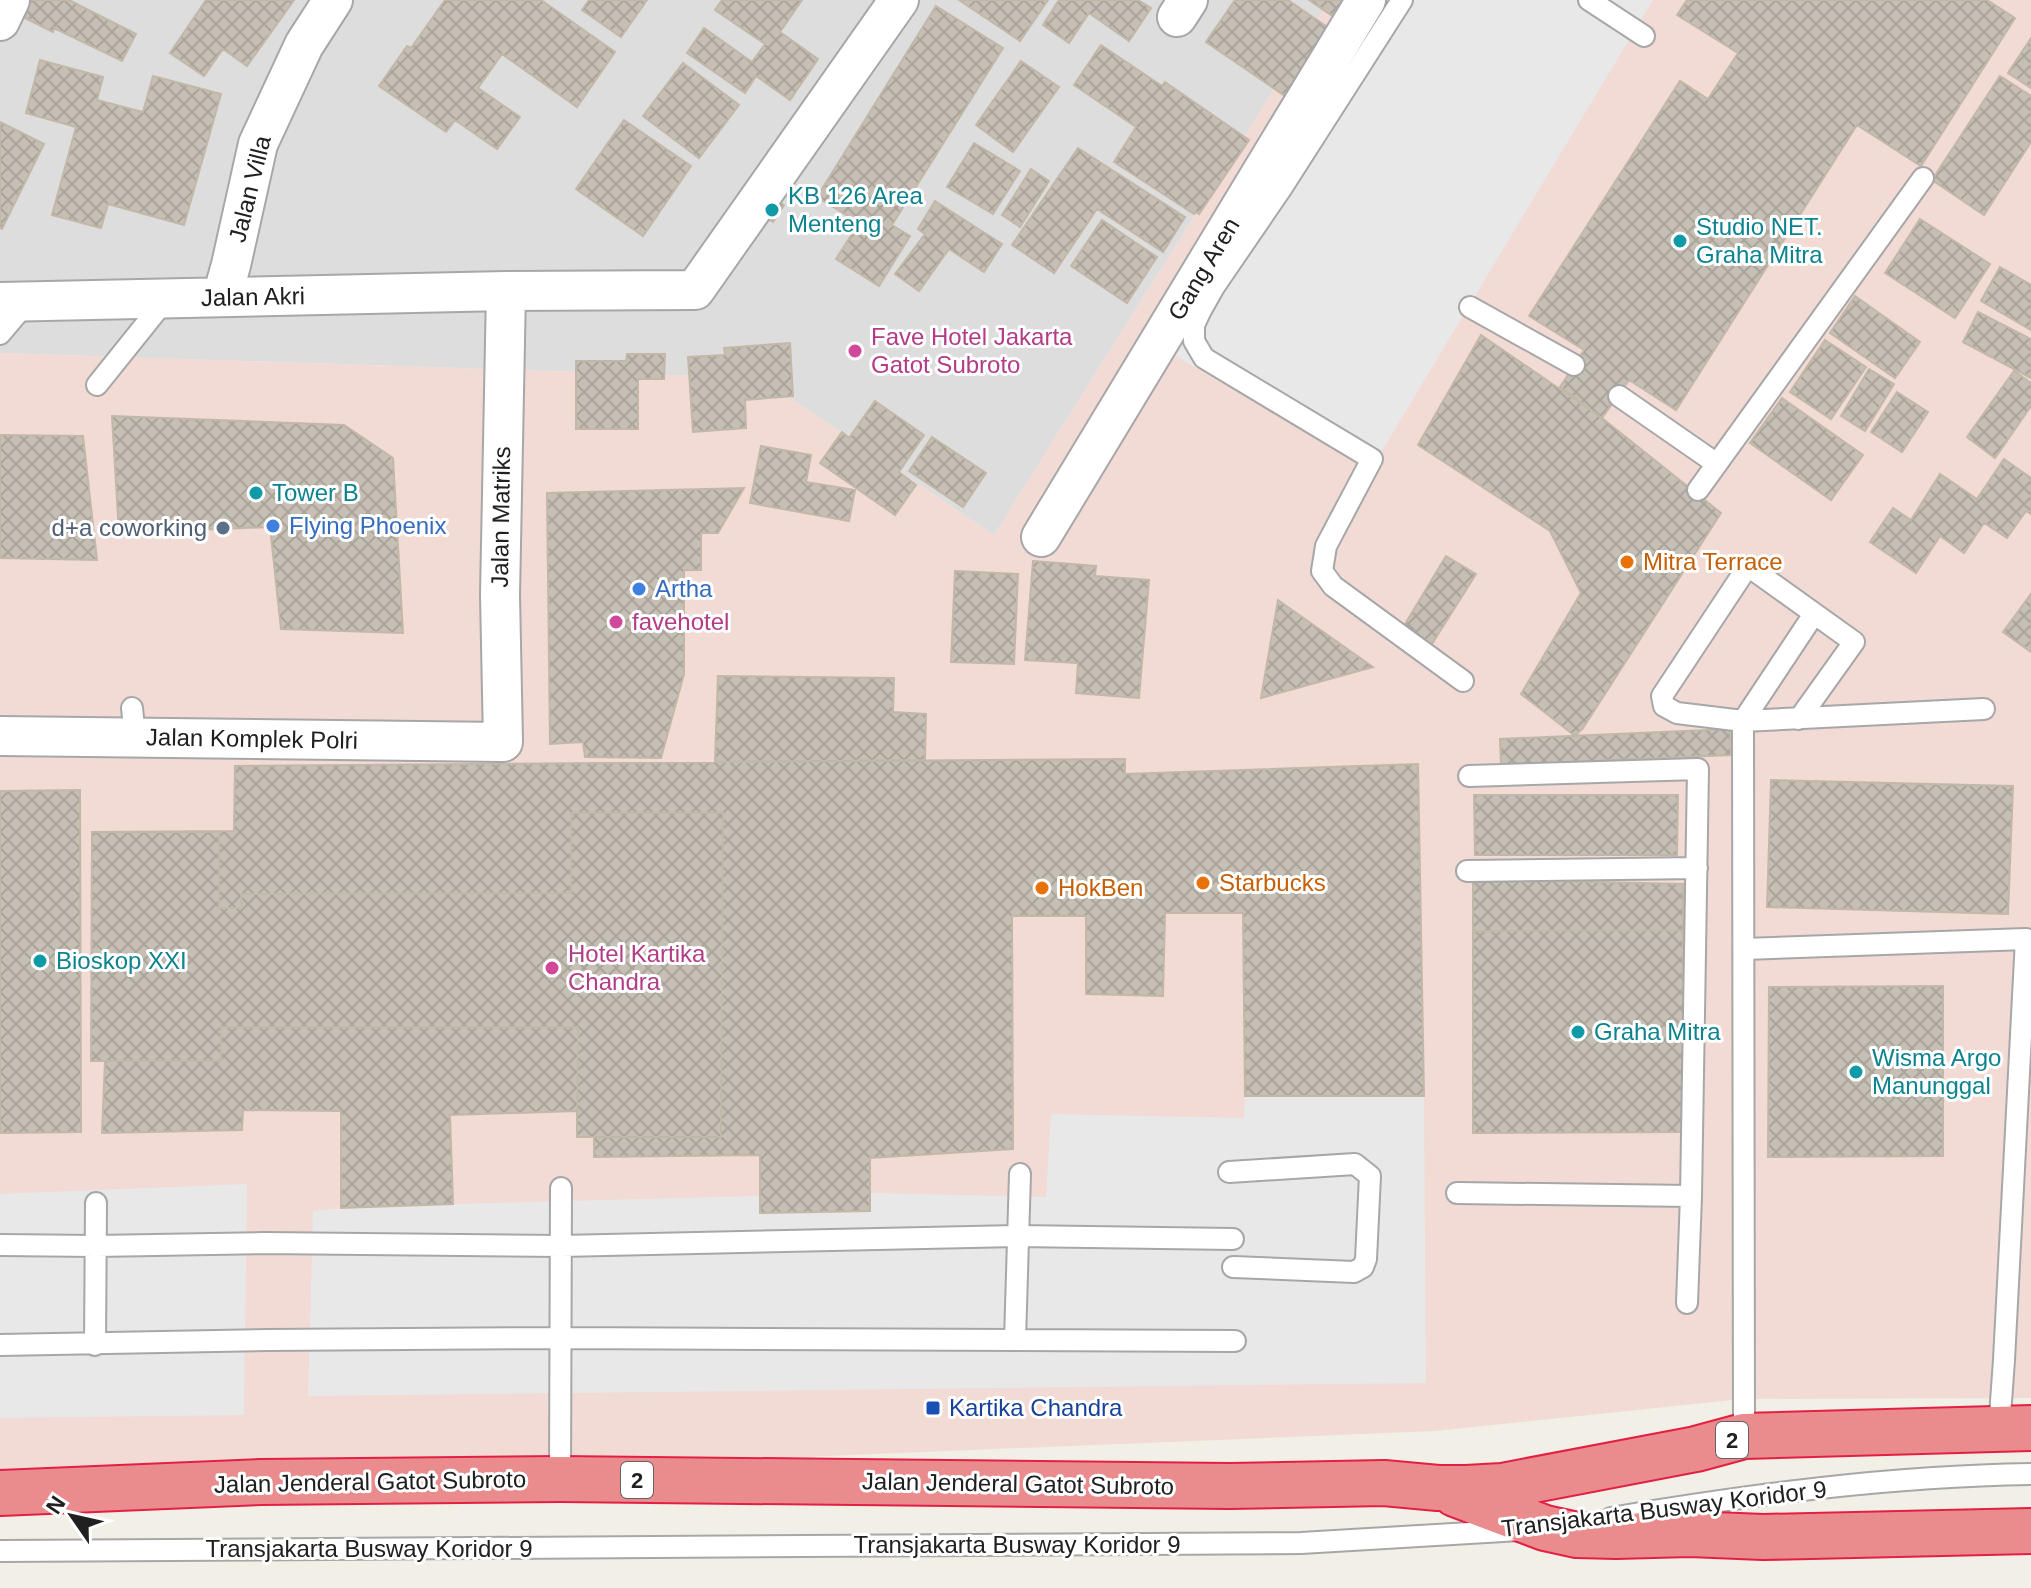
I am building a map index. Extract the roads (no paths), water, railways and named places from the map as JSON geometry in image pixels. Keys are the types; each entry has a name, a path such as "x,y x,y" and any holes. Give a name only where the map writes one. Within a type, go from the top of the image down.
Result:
{"highway":[{"name":"Jalan Jenderal Gatot Subroto","path":"0,1493 261,1482 560,1479 1230,1486 1384,1483 1438,1488 1502,1486 1696,1449 1744,1436 2015,1428"},
{"path":"1438,1488 1545,1528 1577,1535 1763,1537 2031,1531"}],"street":[{"path":"0,21 10,0"},
{"name":"Jalan Villa","path":"222,297 258,144 304,45 333,0"},
{"name":"Jalan Akri","path":"14,302 695,290 899,0"},
{"name":"Gang Aren","path":"1041,537 1366,0"},
{"name":"Jalan Matriks","path":"503,742 500,595 506,291"},
{"name":"Jalan Komplek Polri","path":"0,736 133,723 503,742"}],"lane":[{"path":"1402,0 1214,287 1194,325 1194,341 1204,358 1372,459 1326,546 1322,571 1333,586 1463,681"},
{"path":"1589,0 1644,36"},
{"path":"1698,490 1923,178"},
{"path":"97,385 166,299"},
{"path":"0,334 14,302"},
{"path":"1470,307 1574,365"},
{"path":"1619,396 1717,464"},
{"path":"1799,719 1854,642 1748,566 1662,696 1664,706 1677,713 1743,721 1799,719 1984,709"},
{"path":"1744,1436 1743,721 1814,614"},
{"path":"1469,776 1698,769 1687,1303"},
{"path":"1467,871 1697,868"},
{"path":"1744,949 2026,939 2004,1360 2015,1428"},
{"path":"1229,1172 1355,1164 1370,1176 1363,1267 1354,1272 1233,1267"},
{"path":"1015,1340 1020,1174"},
{"path":"560,1479 561,1188"},
{"path":"1457,1193 1691,1196"},
{"path":"95,1345 96,1203"},
{"path":"0,1245 264,1243 561,1246 1017,1236 1233,1239"},
{"path":"0,1345 561,1338 1235,1341"},
{"name":"Transjakarta Busway Koridor 9","path":"0,1551 1301,1543 1545,1528 1699,1503 1828,1487 2031,1474"}],"place":[{"name":"KB 126 Area Menteng","path":"772,210"},
{"name":"Studio NET. Graha Mitra","path":"1680,241"},
{"name":"Fave Hotel Jakarta Gatot Subroto","path":"855,351"},
{"name":"Tower B","path":"256,493"},
{"name":"Flying Phoenix","path":"273,526"},
{"name":"d+a coworking","path":"223,528"},
{"name":"Mitra Terrace","path":"1627,562"},
{"name":"Artha","path":"639,589"},
{"name":"favehotel","path":"616,622"},
{"name":"Starbucks","path":"1203,883"},
{"name":"HokBen","path":"1042,888"},
{"name":"Bioskop XXI","path":"40,961"},
{"name":"Hotel Kartika Chandra","path":"552,968"},
{"name":"Graha Mitra","path":"1578,1032"},
{"name":"Wisma Argo Manunggal","path":"1856,1072"},
{"name":"Kartika Chandra","path":"933,1408"}]}
